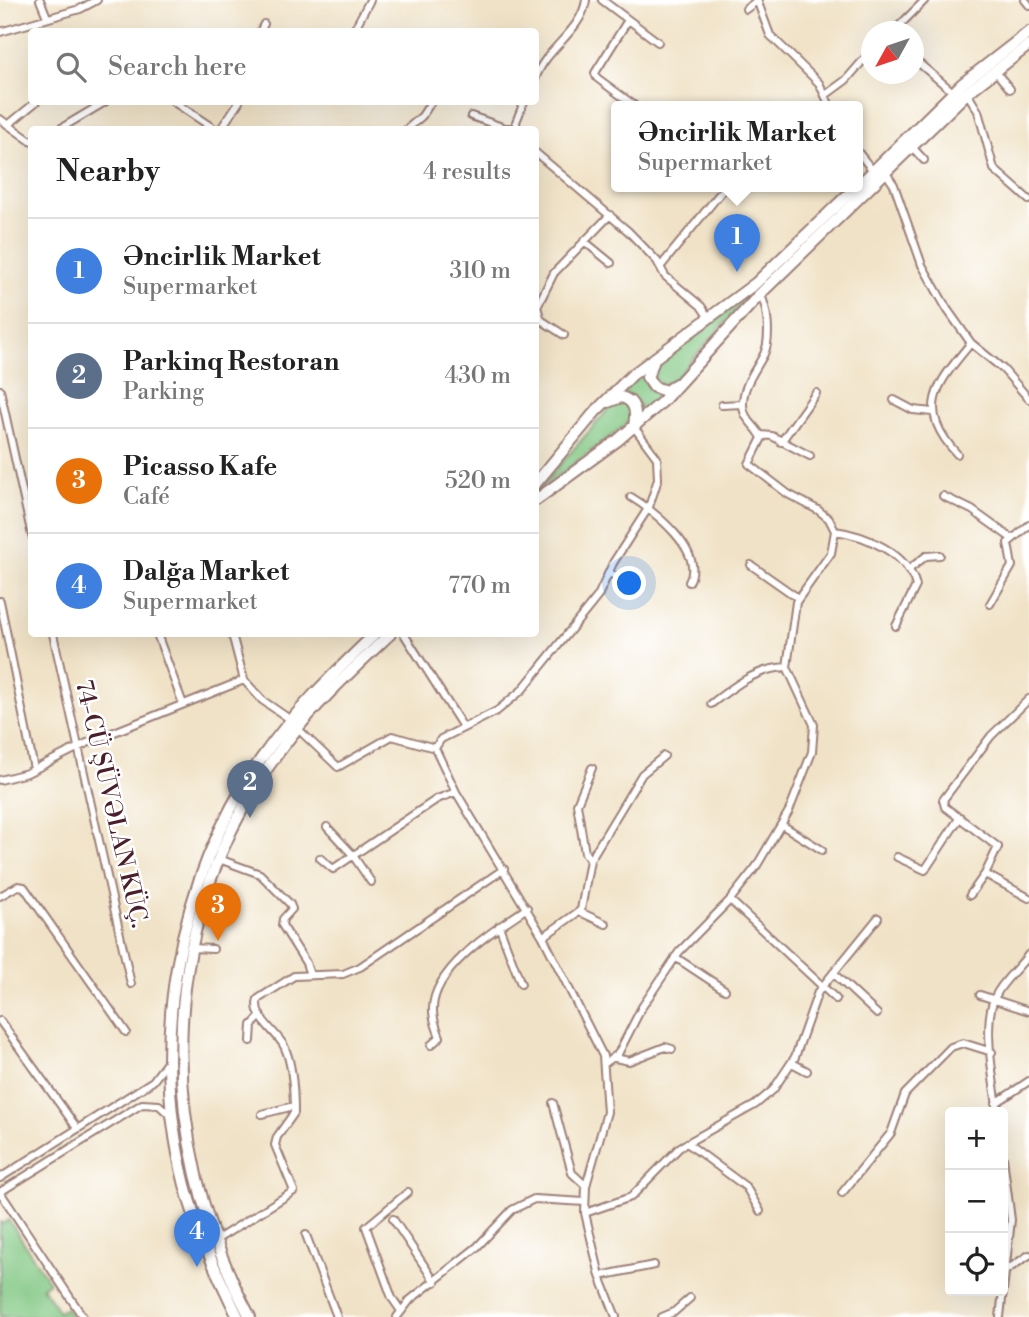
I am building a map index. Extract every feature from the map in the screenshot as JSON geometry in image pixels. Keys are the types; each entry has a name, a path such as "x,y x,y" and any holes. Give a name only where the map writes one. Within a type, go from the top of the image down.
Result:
{"main road":[{"path":"863,180 953,92 1029,32"},
{"path":"539,498 634,427 696,367 760,294 967,93 1029,44"},
{"path":"539,479 595,412 632,375 756,283 851,192"},
{"path":"676,342 651,364 647,371 649,382 659,390 666,391 696,367"},
{"path":"595,412 617,397 627,398 635,409 634,427"},
{"path":"238,1317 213,1265 192,1208 173,1119 169,1056 173,993 181,947 204,869 248,779 372,637"},
{"path":"250,1317 215,1241 195,1180 182,1086 183,1007 192,948 219,859 257,785 294,724 387,637"}],"street":[{"path":"40,0 47,17"},
{"path":"0,32 80,9 97,0"},
{"path":"355,28 370,0"},
{"path":"539,69 579,19 586,0"},
{"path":"602,0 658,42"},
{"path":"746,9 757,0 773,39 819,83 829,101"},
{"path":"904,21 925,0"},
{"path":"1025,0 1029,5"},
{"path":"628,20 594,73 628,101"},
{"path":"262,28 264,24"},
{"path":"827,94 846,80 861,63"},
{"path":"924,67 953,92"},
{"path":"994,69 1010,89"},
{"path":"967,93 978,111 994,169 1029,200"},
{"path":"28,139 3,122 31,105"},
{"path":"65,126 100,105"},
{"path":"179,105 212,126"},
{"path":"221,126 237,105"},
{"path":"411,126 429,105"},
{"path":"518,126 523,105"},
{"path":"471,116 506,126"},
{"path":"912,147 924,160"},
{"path":"539,156 610,215 661,266 665,276 701,306 709,318"},
{"path":"863,158 873,171"},
{"path":"886,173 894,185 925,273 971,343 1003,369 1029,399"},
{"path":"661,266 721,192"},
{"path":"539,303 554,273 610,215"},
{"path":"584,241 611,263"},
{"path":"760,294 766,307 766,349 751,377 742,404 746,418 761,435 810,456"},
{"path":"539,314 541,320 564,335"},
{"path":"957,454 944,437 933,412 942,379 971,343"},
{"path":"1021,390 1029,383"},
{"path":"0,390 28,518"},
{"path":"781,442 816,393"},
{"path":"894,400 913,410 933,412"},
{"path":"722,405 742,404"},
{"path":"435,748 442,739 497,710 528,684 588,610 649,507 658,480 658,465 654,453 634,427"},
{"path":"605,1063 615,1058 642,1007 675,957 730,900 756,867 782,825 808,766 815,736 812,720 787,667 798,598 831,553 835,531 830,519 788,494 751,467 748,461 761,442 761,435"},
{"path":"631,496 649,507 687,551 693,568 689,582"},
{"path":"943,496 972,510 1011,538"},
{"path":"990,604 1012,566 1008,547 1011,538 1029,525"},
{"path":"835,531 868,539 908,570 916,586 896,626"},
{"path":"908,570 926,556 940,555"},
{"path":"751,565 798,598"},
{"path":"609,573 624,580"},
{"path":"0,601 34,769"},
{"name":"74-CÜ ŞÜVƏLAN KÜÇ.","path":"54,637 131,984"},
{"path":"158,637 183,704"},
{"path":"233,637 244,680 262,700 294,724 338,767 392,736 435,748 456,792 527,908 605,1063 607,1112 586,1186 585,1213 600,1276 616,1317"},
{"path":"406,637 463,727"},
{"path":"711,704 743,680 770,668 787,667"},
{"path":"0,780 34,769 78,748 244,680"},
{"path":"970,895 999,847 945,807 943,800 991,736 1029,699"},
{"path":"543,937 580,912 590,860 642,774 664,756"},
{"path":"590,860 585,853 577,804 592,768"},
{"path":"320,858 333,869 437,799 456,792"},
{"path":"897,857 925,870 960,817"},
{"path":"782,825 822,850"},
{"path":"327,827 352,854 371,882"},
{"path":"219,859 260,874 290,904 292,909 282,919 282,925 306,962 310,975"},
{"path":"215,1241 293,1193 294,1188 279,1158 275,1141 293,1116 286,1051 261,1016 256,1002 262,995 294,976 343,974 360,967 503,869"},
{"path":"985,874 1029,898"},
{"path":"0,896 18,886 24,887 126,1032"},
{"path":"730,900 836,999"},
{"path":"431,1045 440,1037 433,1011 441,984 470,949 527,908"},
{"path":"580,912 606,924"},
{"path":"585,1213 631,1197 666,1160 687,1143 762,1100 773,1090 792,1063 822,986 878,918"},
{"path":"499,926 521,984"},
{"path":"192,948 213,949"},
{"path":"997,1107 990,1017 993,1000 1029,954"},
{"path":"675,957 725,990"},
{"path":"833,973 877,1014"},
{"path":"980,995 1029,1011"},
{"path":"251,1041 252,1026 261,1016"},
{"path":"0,1020 77,1128"},
{"path":"842,1193 891,1133 905,1094 951,1047 963,1043 992,1052"},
{"path":"615,1058 629,1061 665,1047 672,1049"},
{"path":"0,1178 153,1081 162,1072 169,1056"},
{"path":"792,1063 807,1071"},
{"path":"996,1103 1029,1081"},
{"path":"553,1102 572,1173 586,1186"},
{"path":"83,1317 0,1192 142,1104 159,1105 173,1119"},
{"path":"262,1114 294,1106"},
{"path":"687,1143 746,1186 760,1211"},
{"path":"1005,1170 1011,1220 1008,1246"},
{"path":"408,1192 402,1200 366,1227 399,1314 477,1247 512,1210 525,1202 534,1199 585,1202"},
{"path":"393,1219 435,1282"},
{"path":"306,1235 337,1317"},
{"path":"1008,1270 1029,1255"},
{"path":"600,1276 654,1265"},
{"path":"1000,1317 1002,1296"},
{"path":"662,1317 674,1312 690,1298"}],"green space":[{"path":"748,297 675,379 663,385 654,379 652,373 658,362"},
{"path":"644,371 648,388 665,394 640,416 635,400 620,392"},
{"path":"622,402 630,408 631,419 539,490 539,489 611,406"},
{"path":"9,1220 49,1282 42,1287 59,1312 66,1308 71,1315 68,1317 0,1317 0,1222 2,1224"}],"place":[{"name":"Əncirlik Market","path":"737,272"},
{"name":"Parkinq Restoran","path":"250,818"},
{"name":"Picasso Kafe","path":"218,941"},
{"name":"Dalğa Market","path":"197,1267"}]}
